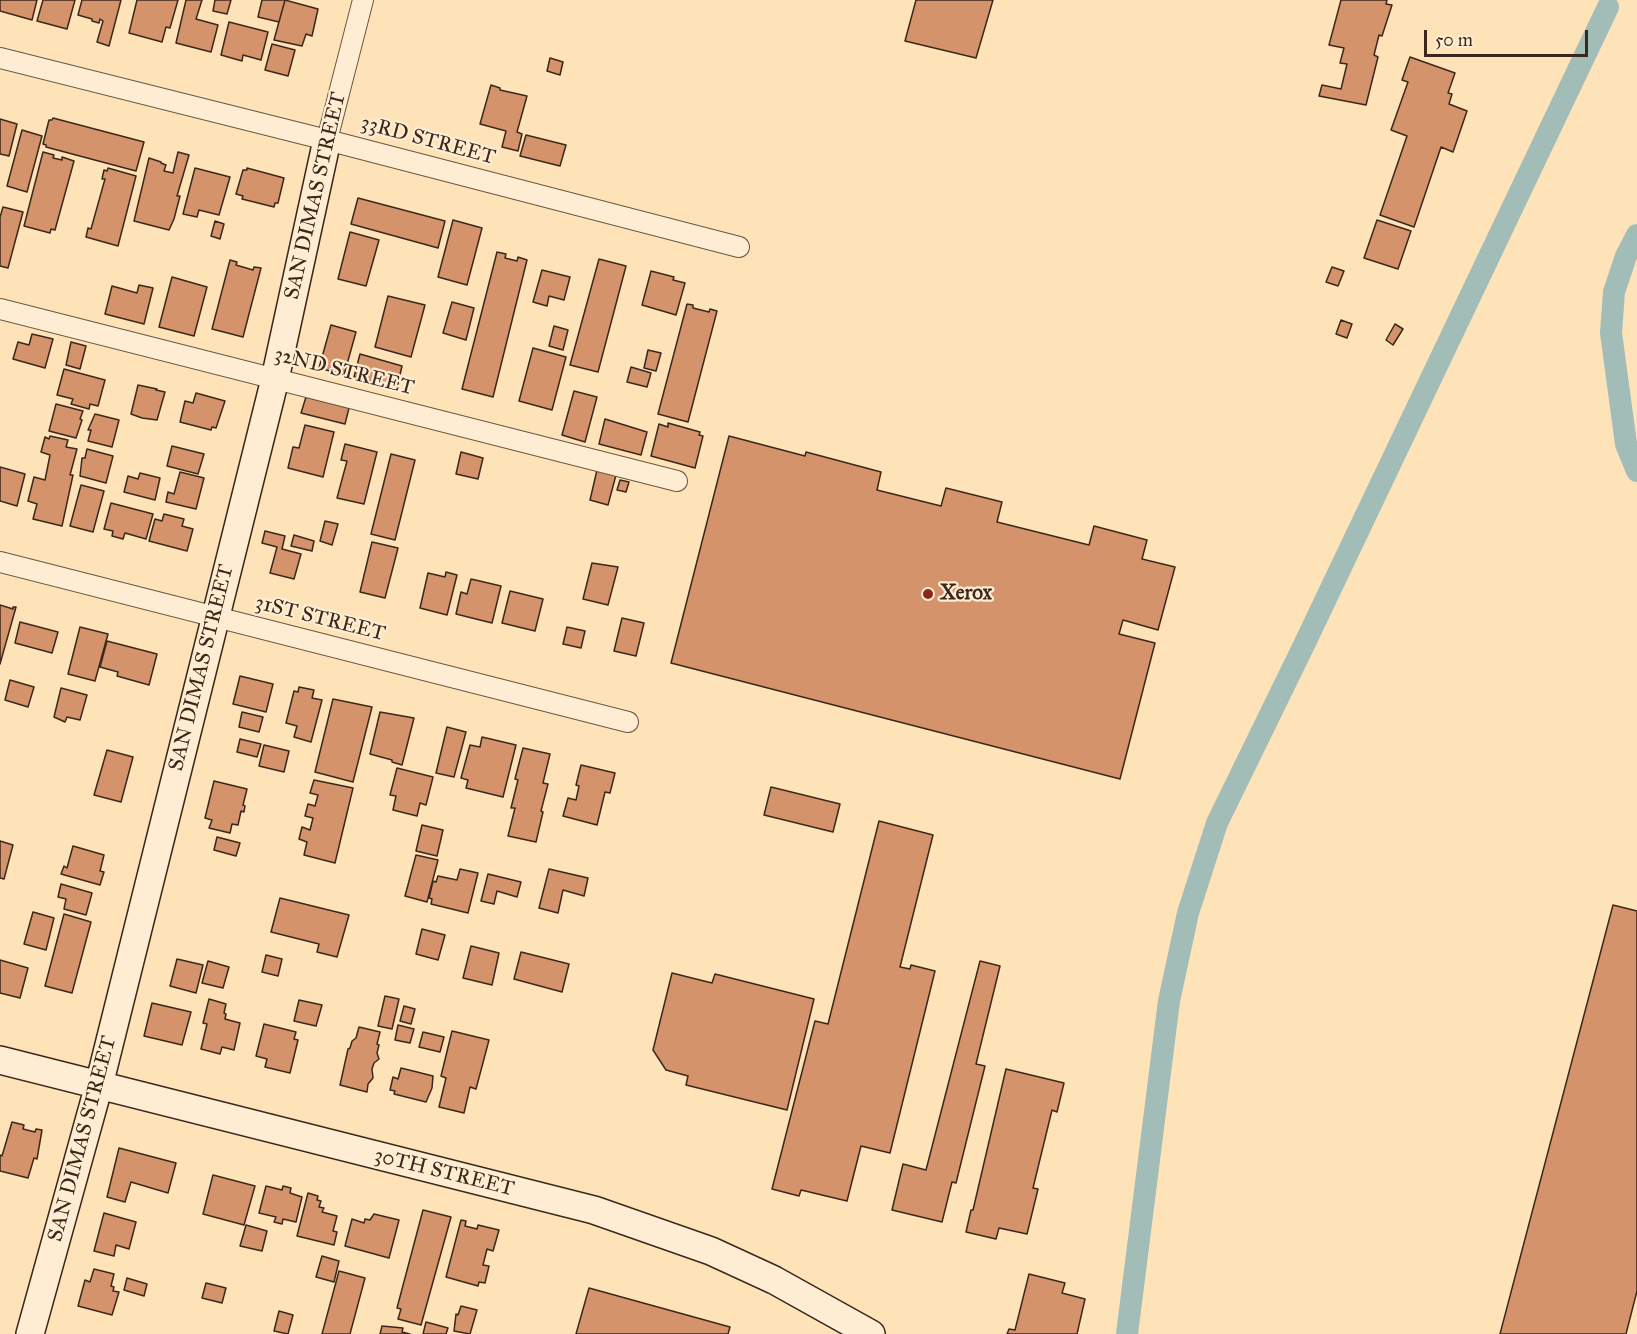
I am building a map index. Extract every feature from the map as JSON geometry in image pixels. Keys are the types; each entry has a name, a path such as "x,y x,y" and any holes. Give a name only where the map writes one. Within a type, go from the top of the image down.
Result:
{"street":[{"name":"SAN DIMAS STREET","path":"30,1334 99,1085 275,379 327,140 363,0"},
{"name":"33RD STREET","path":"0,58 740,247"},
{"name":"32ND STREET","path":"0,309 677,480"},
{"name":"31ST STREET","path":"0,562 628,722"},
{"name":"30TH STREET","path":"0,1060 606,1214 711,1251 764,1275 871,1334"}],"building":[{"path":"0,0 37,0 32,20 0,11"},
{"path":"43,0 75,0 67,29 37,21"},
{"path":"82,0 121,0 109,46 97,42 103,21 100,19 99,23 78,15"},
{"path":"137,0 178,0 170,28 166,27 162,42 129,33"},
{"path":"186,0 202,0 196,19 218,25 211,52 176,43"},
{"path":"215,0 231,0 227,14 213,11"},
{"path":"262,0 285,0 279,22 258,17"},
{"path":"285,0 318,9 312,36 306,34 302,46 274,40"},
{"path":"916,0 993,0 976,58 905,41"},
{"path":"1341,0 1387,0 1386,4 1392,5 1382,36 1379,35 1374,55 1378,57 1366,105 1319,96 1322,85 1341,89 1347,64 1340,63 1344,48 1329,45"},
{"path":"229,22 268,32 261,60 243,55 242,61 221,55"},
{"path":"272,44 295,50 288,76 265,70"},
{"path":"1410,57 1455,73 1448,93 1452,94 1449,104 1467,111 1453,152 1441,147 1414,227 1380,215 1407,136 1391,130 1408,82 1402,80"},
{"path":"550,58 563,62 560,75 547,71"},
{"path":"491,85 500,90 527,96 517,132 522,134 518,151 502,147 506,131 480,124"},
{"path":"53,118 144,142 136,171 46,147 43,144 49,120"},
{"path":"0,119 17,124 9,156 0,154"},
{"path":"22,130 42,136 27,192 7,186"},
{"path":"526,135 566,145 560,166 520,156"},
{"path":"43,152 54,155 53,158 62,160 62,157 74,161 55,230 51,229 50,233 24,226"},
{"path":"178,152 189,155 177,196 180,196 174,219 169,230 134,221 149,158 166,165 164,171 173,173"},
{"path":"108,168 136,176 118,246 86,237 88,228 91,229 105,179 102,179 104,170 107,171"},
{"path":"195,168 230,177 219,215 199,210 197,217 183,214"},
{"path":"247,168 284,178 278,203 275,203 274,207 242,199 243,196 236,194 243,170"},
{"path":"358,198 445,221 438,248 351,224"},
{"path":"3,207 23,212 8,268 0,266 0,217"},
{"path":"453,220 482,228 467,285 438,277"},
{"path":"1377,220 1411,231 1398,269 1364,258"},
{"path":"215,221 224,224 220,239 211,236"},
{"path":"350,232 379,240 366,286 338,279"},
{"path":"497,252 506,254 505,258 517,261 518,257 527,260 493,397 462,389"},
{"path":"599,259 626,266 598,372 570,365"},
{"path":"230,260 237,262 236,265 253,270 254,267 261,268 243,337 212,329"},
{"path":"1332,267 1344,271 1338,286 1326,282"},
{"path":"542,270 570,277 564,300 549,296 547,306 533,302"},
{"path":"651,271 674,277 673,280 685,283 676,315 642,305"},
{"path":"172,277 207,287 194,336 159,327"},
{"path":"139,285 153,288 144,324 105,314 112,286 137,293"},
{"path":"388,296 425,305 411,357 375,347"},
{"path":"452,302 474,308 466,340 443,333"},
{"path":"687,304 709,312 710,309 717,311 688,422 658,414"},
{"path":"1341,320 1352,324 1347,338 1336,334"},
{"path":"1395,324 1403,329 1393,345 1386,340"},
{"path":"331,325 356,332 344,375 319,368"},
{"path":"554,326 568,330 563,350 549,346"},
{"path":"32,334 53,339 45,368 13,359 18,342 29,345"},
{"path":"71,342 86,346 80,369 66,365"},
{"path":"533,348 566,357 552,410 519,401"},
{"path":"648,350 661,353 656,371 644,368"},
{"path":"360,354 402,366 397,388 354,377"},
{"path":"631,367 651,373 647,387 627,382"},
{"path":"64,369 105,380 98,406 90,404 89,409 71,404 73,399 57,395"},
{"path":"138,385 165,392 157,420 131,414"},
{"path":"574,391 597,397 585,442 562,435"},
{"path":"196,393 225,401 216,428 212,427 211,430 180,422 185,401 193,403"},
{"path":"306,397 349,408 345,424 301,413"},
{"path":"56,404 83,411 76,438 49,431"},
{"path":"95,414 119,420 112,447 88,441 91,430 88,430"},
{"path":"605,419 647,432 641,455 599,444"},
{"path":"668,423 700,432 699,435 703,436 695,468 651,456 659,424 668,427"},
{"path":"305,425 334,432 323,477 288,468 293,447 299,448"},
{"path":"50,436 68,440 66,447 77,449 70,475 73,475 62,526 33,519 37,504 28,501 34,477 45,480 50,455 41,452 45,437 49,439"},
{"name":"Xerox","path":"729,436 805,456 806,452 881,472 877,490 941,506 946,488 1002,502 997,522 1089,545 1094,526 1147,540 1142,559 1175,567 1158,630 1123,620 1119,634 1155,643 1120,779 671,663"},
{"path":"345,444 377,452 364,504 337,498 347,461 341,460"},
{"path":"172,446 204,454 198,474 167,466"},
{"path":"87,449 113,456 106,483 80,476 82,458 85,458"},
{"path":"461,452 483,458 478,479 456,474"},
{"path":"391,454 415,460 395,540 371,534"},
{"path":"0,467 25,474 17,506 0,501"},
{"path":"597,470 616,475 608,505 590,500"},
{"path":"180,472 204,478 196,509 166,502 168,492 174,494"},
{"path":"140,473 160,478 155,500 124,492 128,476 138,479"},
{"path":"620,480 629,482 626,492 617,490"},
{"path":"81,485 104,491 93,532 70,526"},
{"path":"111,503 153,514 146,539 125,533 123,539 112,536 113,531 104,529"},
{"path":"164,514 184,519 182,526 193,529 187,551 149,541 155,519 162,521"},
{"path":"325,521 338,524 332,545 320,541"},
{"path":"265,531 285,536 282,549 301,554 294,579 270,573 277,547 262,543"},
{"path":"294,535 314,541 312,551 291,546"},
{"path":"372,542 398,548 385,598 360,592"},
{"path":"592,563 618,567 608,605 583,599"},
{"path":"446,572 457,575 447,615 420,608 428,573 445,577"},
{"path":"471,579 501,586 492,623 456,614 461,592 467,594"},
{"path":"510,591 543,599 535,631 502,623"},
{"path":"0,605 13,609 16,607 0,664"},
{"path":"622,618 644,623 636,656 614,651"},
{"path":"20,622 58,632 52,653 15,643"},
{"path":"80,627 108,634 95,681 68,674"},
{"path":"567,627 585,631 581,648 563,644"},
{"path":"107,641 157,654 149,685 117,676 118,672 100,667"},
{"path":"240,676 273,684 266,712 233,704"},
{"path":"10,680 34,687 28,707 5,700"},
{"path":"299,687 314,690 312,698 322,700 311,742 294,737 297,726 286,723 294,691 298,692"},
{"path":"61,688 87,695 80,720 67,717 65,722 54,717"},
{"path":"333,699 372,707 353,782 315,772"},
{"path":"242,712 263,717 259,732 239,727"},
{"path":"380,712 414,718 402,765 370,754"},
{"path":"447,727 466,732 454,777 436,773"},
{"path":"482,737 516,745 503,797 466,788 468,780 461,778 470,745 480,747"},
{"path":"240,739 261,744 257,757 237,752"},
{"path":"264,745 289,751 284,772 259,766"},
{"path":"523,748 550,754 543,783 548,784 536,842 508,836 515,808 511,808 518,780 515,779"},
{"path":"107,750 133,757 121,802 94,795"},
{"path":"581,765 615,773 610,793 605,792 597,825 563,816 568,798 576,800 579,786 576,785"},
{"path":"397,768 433,777 426,805 420,803 417,816 393,810 396,796 390,795"},
{"path":"314,780 353,788 335,863 304,855 307,842 299,839 302,827 310,830 313,818 305,816 308,804 315,806 318,795 310,793"},
{"path":"214,781 247,789 243,805 245,806 244,812 241,811 238,825 232,824 230,833 209,828 212,820 205,818"},
{"path":"771,787 840,804 833,832 764,815"},
{"path":"879,821 933,835 900,967 910,969 911,965 935,971 890,1153 861,1146 847,1201 801,1190 799,1196 772,1189 815,1021 828,1024"},
{"path":"422,825 443,830 437,856 416,851"},
{"path":"217,837 240,843 236,856 214,850"},
{"path":"0,841 13,845 4,879 0,878"},
{"path":"73,846 104,855 100,871 104,872 100,885 61,874 64,866 67,868"},
{"path":"416,855 438,860 427,902 405,896"},
{"path":"460,869 478,873 468,913 431,904 432,899 429,898 433,881 436,882 438,876 457,880"},
{"path":"549,869 588,878 584,896 563,890 558,913 539,908"},
{"path":"488,874 521,882 517,897 497,891 494,904 481,901"},
{"path":"61,884 92,893 86,915 64,909 66,899 58,897"},
{"path":"280,898 349,915 337,957 317,952 319,944 271,932"},
{"path":"1613,905 1637,911 1637,1291 1626,1334 1500,1334"},
{"path":"33,912 54,918 46,950 24,944"},
{"path":"64,914 91,922 72,993 45,986"},
{"path":"422,929 445,935 438,960 416,954"},
{"path":"471,946 499,953 492,985 463,978"},
{"path":"521,952 569,964 562,992 514,979"},
{"path":"266,955 282,959 278,976 262,972"},
{"path":"177,959 203,965 196,993 170,986"},
{"path":"0,960 28,968 20,998 0,993"},
{"path":"208,961 229,967 223,988 202,983"},
{"path":"980,961 1000,966 976,1064 985,1066 956,1183 952,1182 942,1222 892,1210 903,1164 926,1170"},
{"path":"672,973 712,983 715,974 814,999 787,1110 686,1085 688,1076 666,1070 653,1050"},
{"path":"385,996 399,999 392,1029 378,1026"},
{"path":"209,999 226,1004 225,1019 240,1023 234,1050 222,1047 220,1054 201,1049 207,1024 203,1023"},
{"path":"299,1000 322,1005 316,1026 294,1021"},
{"path":"152,1003 191,1012 182,1045 144,1036"},
{"path":"404,1006 415,1009 411,1024 400,1021"},
{"path":"264,1024 296,1032 294,1039 298,1040 290,1073 265,1067 267,1059 256,1056"},
{"path":"398,1025 414,1029 410,1043 395,1040"},
{"path":"359,1027 380,1032 377,1044 379,1045 377,1053 379,1059 374,1063 373,1078 368,1084 367,1092 340,1085 348,1049 356,1038"},
{"path":"452,1031 489,1040 476,1089 470,1087 464,1113 439,1107 446,1078 441,1076"},
{"path":"423,1032 444,1037 440,1052 419,1047"},
{"path":"401,1068 433,1076 432,1088 426,1102 394,1094 395,1091 390,1090 393,1077 398,1079"},
{"path":"1006,1069 1064,1083 1057,1112 1052,1110 1033,1188 1038,1189 1027,1234 999,1228 996,1239 966,1232"},
{"path":"12,1122 24,1125 23,1129 35,1132 36,1129 42,1130 37,1159 34,1158 28,1178 0,1171 0,1155 2,1156"},
{"path":"119,1148 176,1163 168,1193 131,1182 125,1202 107,1197"},
{"path":"213,1175 255,1186 244,1225 203,1214"},
{"path":"266,1186 282,1190 283,1186 291,1188 290,1193 302,1197 296,1222 283,1219 282,1224 274,1222 276,1217 259,1213"},
{"path":"308,1193 318,1196 317,1200 321,1201 319,1207 324,1208 322,1212 337,1216 333,1231 337,1232 334,1245 297,1236"},
{"path":"423,1210 451,1217 421,1325 398,1319 401,1309 397,1308"},
{"path":"104,1213 136,1222 129,1249 116,1245 114,1256 94,1251"},
{"path":"374,1214 399,1220 389,1258 345,1246 352,1219 364,1223 365,1219 370,1220"},
{"path":"461,1220 466,1221 465,1226 477,1229 478,1225 499,1230 493,1251 487,1249 483,1265 489,1266 485,1283 479,1282 478,1286 446,1277"},
{"path":"246,1225 267,1231 262,1251 240,1246"},
{"path":"322,1256 339,1261 334,1282 316,1277"},
{"path":"94,1269 114,1274 111,1286 114,1287 113,1291 119,1292 112,1315 78,1306 85,1280 90,1282"},
{"path":"339,1271 365,1278 350,1334 322,1334"},
{"path":"1029,1274 1065,1283 1062,1293 1085,1299 1077,1334 1007,1334 1009,1329 1015,1330"},
{"path":"127,1278 147,1284 144,1296 124,1290"},
{"path":"206,1283 226,1288 222,1303 202,1298"},
{"path":"589,1288 730,1327 728,1334 576,1334"},
{"path":"461,1306 477,1310 470,1334 454,1331 456,1314 458,1315"},
{"path":"279,1311 293,1315 288,1334 274,1331"},
{"path":"426,1322 448,1328 446,1334 423,1334"},
{"path":"382,1326 403,1328 402,1332 410,1334 380,1334"}],"waterway":[{"path":"1127,1334 1169,1001 1188,913 1217,823 1608,7"},
{"path":"1637,235 1626,256 1614,292 1611,333 1626,444 1637,471"}],"place":[{"name":"Xerox","path":"928,594"}]}
